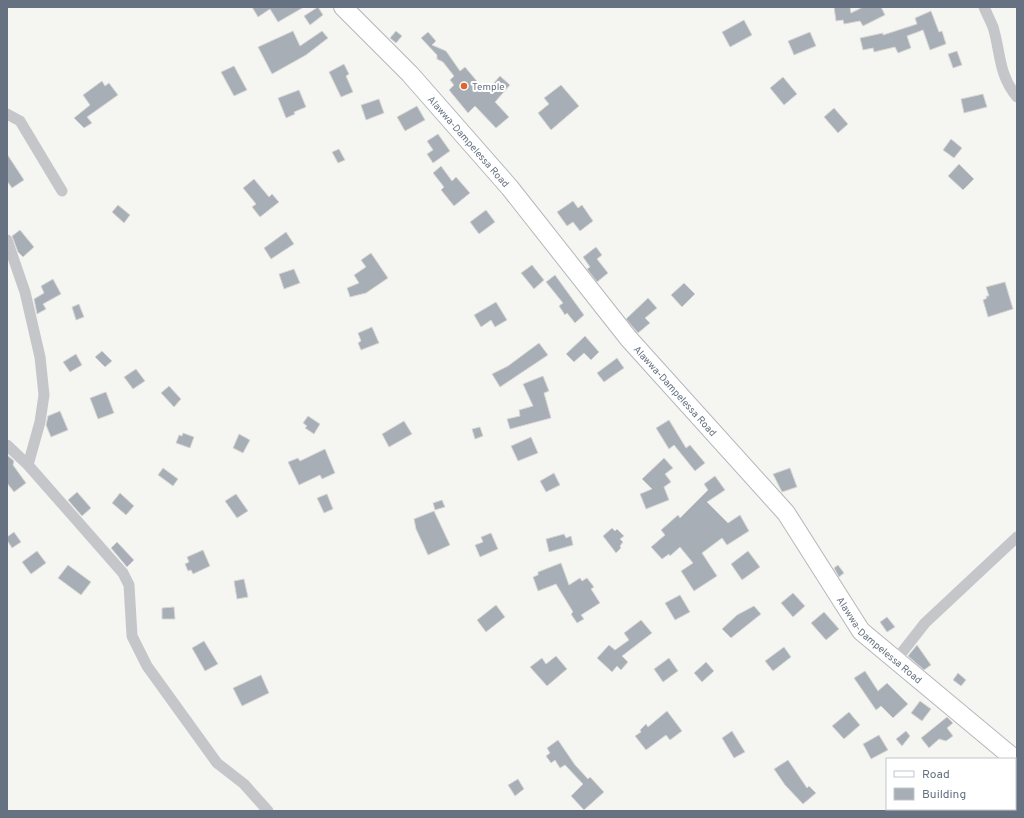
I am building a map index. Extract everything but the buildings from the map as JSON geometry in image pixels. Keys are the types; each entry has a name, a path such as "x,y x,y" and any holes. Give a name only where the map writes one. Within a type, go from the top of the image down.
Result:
{"main road":[{"name":"Alawwa-Dampelessa Road","path":"343,7 416,80 510,188 629,339 786,513 861,631 1015,758"}],"street":[{"path":"984,7 993,28 1002,72 1010,89 1017,97"},
{"path":"7,114 20,121 62,191"},
{"path":"7,240 25,292 40,357 44,395 40,422 28,465"},
{"path":"7,445 28,465 123,573 129,585 132,636 147,666 217,763 244,784 268,811"},
{"path":"896,660 925,623 1017,538"}],"place":[{"name":"Temple","path":"464,86"}]}
